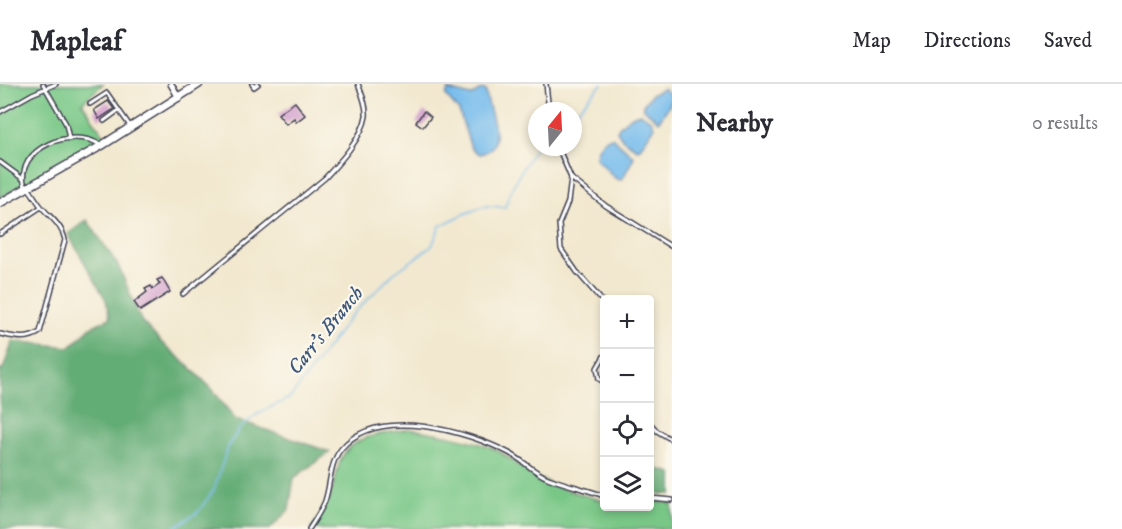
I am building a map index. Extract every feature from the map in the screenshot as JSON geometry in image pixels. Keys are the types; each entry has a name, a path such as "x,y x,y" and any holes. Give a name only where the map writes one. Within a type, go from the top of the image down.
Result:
{"street":[{"path":"171,84 178,98"},
{"path":"0,202 101,146 199,84"}],"lane":[{"path":"43,84 66,124 69,139"},
{"path":"0,112 56,84"},
{"path":"252,84 254,87 258,84"},
{"path":"183,294 325,178 344,156 362,128 366,115 358,84"},
{"path":"546,84 548,102"},
{"path":"90,104 107,93 131,127"},
{"path":"104,121 119,110"},
{"path":"22,179 34,153 49,144 69,139 92,140 101,146"},
{"path":"562,156 571,178 606,206 672,247"},
{"path":"0,162 22,179 41,207 54,218 64,233 65,240 40,332 18,338 0,334"},
{"path":"571,178 568,202 559,224 561,249 600,298"},
{"path":"0,234 41,207"},
{"path":"600,363 597,368 600,380"},
{"path":"309,529 325,501 333,463 341,449 353,438 367,431 389,425 413,424 437,428 492,445 511,454 548,478 600,495"},
{"path":"654,428 672,440"},
{"path":"654,498 672,500"}],"green space":[{"path":"0,84 103,84 82,103 106,138 0,198"},
{"path":"87,220 118,265 142,322 212,389 235,419 330,452 294,478 289,510 270,529 0,529 0,369 3,369 13,341 70,347 91,327 110,318 106,300 68,234"},
{"path":"409,429 478,443 494,449 542,480 600,500 600,511 654,511 654,501 672,503 672,529 311,529 329,499 340,462 346,451 359,441 384,433"},
{"path":"654,468 672,473 672,494 654,494"}],"water":[{"path":"482,89 486,91 495,137 488,151 479,154 471,148 459,111 446,96 448,90 471,96"},
{"path":"663,89 672,95 672,101 659,121 644,109 643,105 652,94"},
{"path":"640,113 652,121 654,127 637,149 623,140 617,131 627,120"},
{"path":"612,137 634,157 623,178 619,180 596,158 601,144"}],"building":[{"path":"108,101 114,109 99,119 94,110"},
{"path":"295,102 305,115 296,122 294,118 286,124 278,114"},
{"path":"424,111 431,117 423,127 416,122"},
{"path":"162,278 170,292 140,311 134,302 147,292 145,289 151,286 153,289 160,284 157,280"}],"waterway":[{"name":"Carr's Branch","path":"582,105 602,84"},
{"name":"Carr's Branch","path":"172,529 198,512 214,490 225,455 239,429 256,415 291,397 350,317 393,274 432,246 440,226 484,206 505,207 530,156"}]}
